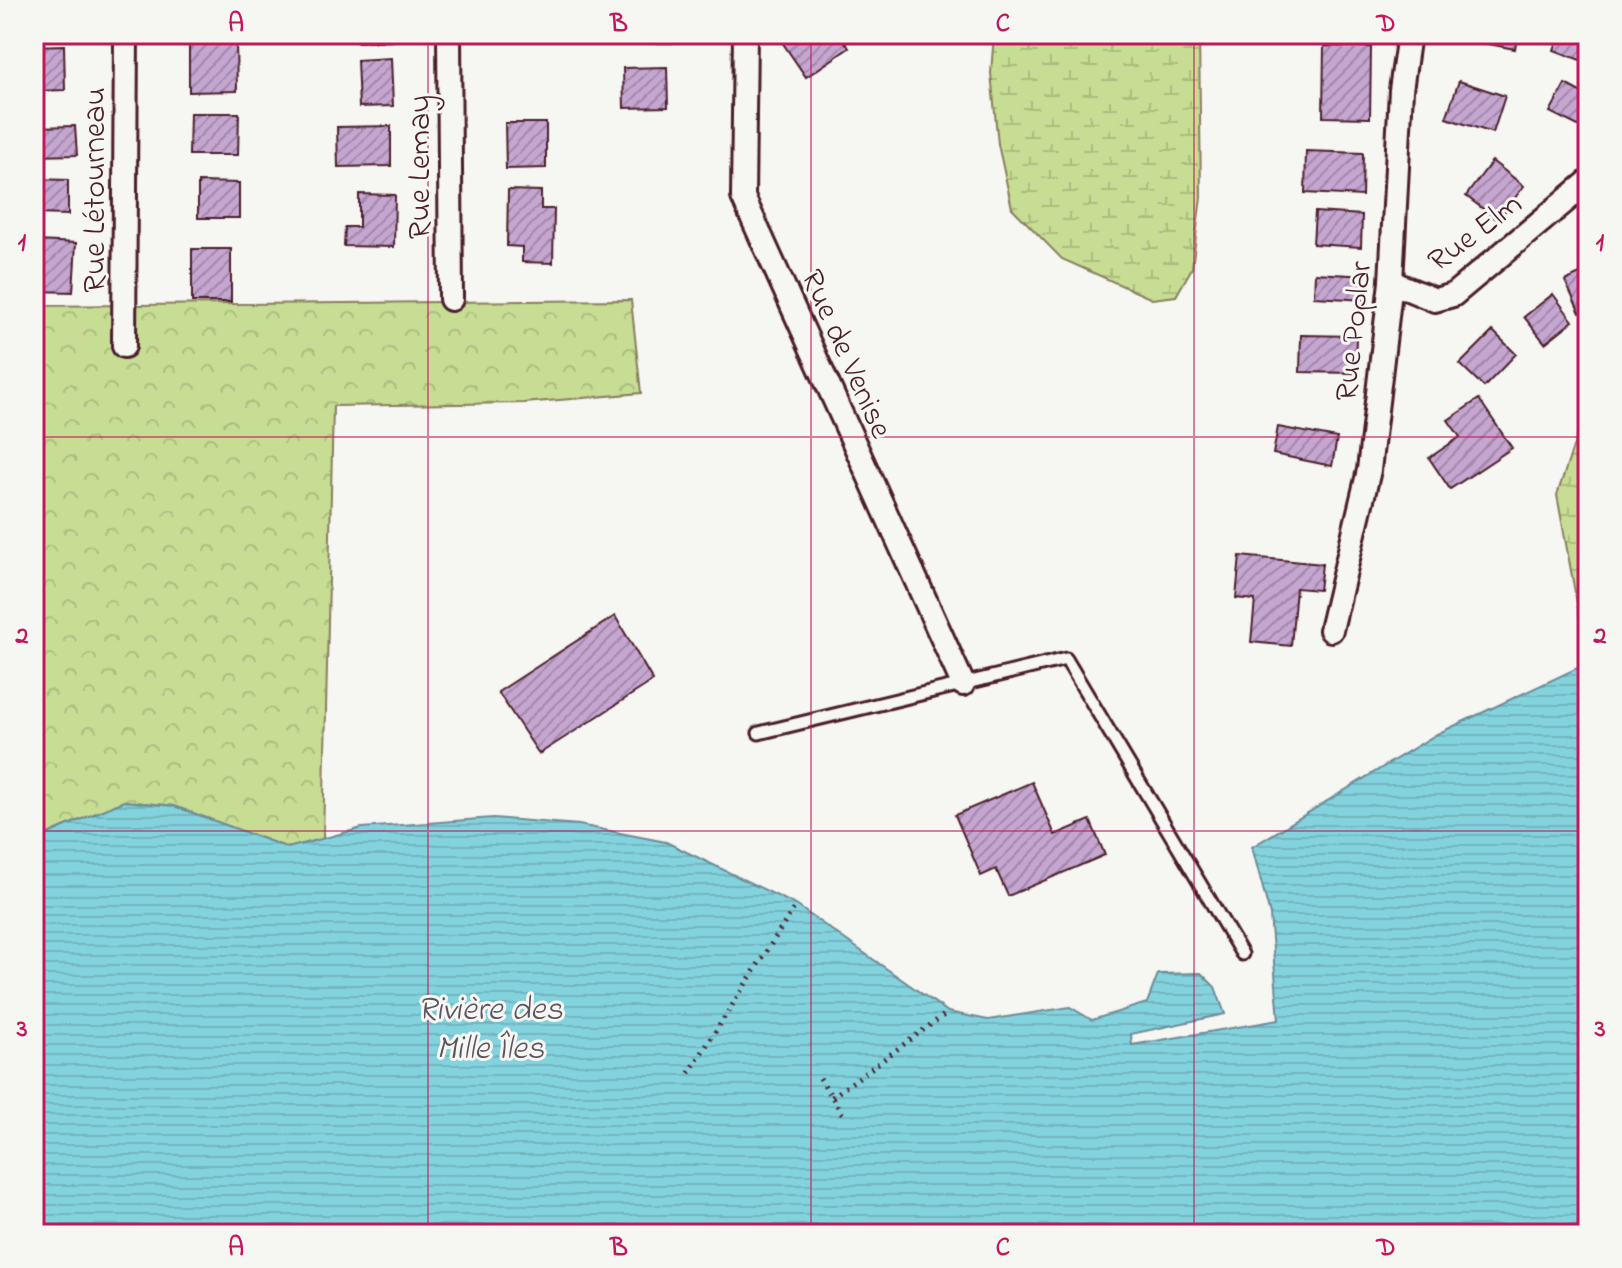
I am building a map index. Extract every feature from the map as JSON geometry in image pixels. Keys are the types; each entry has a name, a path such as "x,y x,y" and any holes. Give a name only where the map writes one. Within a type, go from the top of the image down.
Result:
{"street":[{"name":"Rue Létourneau","path":"124,346 126,34"},
{"name":"Rue Lemay","path":"449,34 451,299"},
{"name":"Rue de Venise","path":"745,34 743,197 963,684"},
{"name":"Rue Poplar","path":"1331,630 1369,470 1391,282 1401,90 1409,34"},
{"name":"Rue Elm","path":"1391,282 1435,300 1453,295 1588,182"}],"lane":[{"path":"759,733 1066,659 1242,954"}],"path":[{"path":"689,1073 796,905"},
{"path":"832,1097 948,1012"},
{"path":"820,1078 845,1118"}],"green space":[{"path":"994,34 1199,34 1201,197 1192,268 1176,296 1152,299 1062,259 1012,208 998,144 991,73"},
{"path":"631,300 641,393 524,403 333,406 323,839 288,848 174,806 124,801 34,840 34,306"},
{"path":"1588,403 1588,663 1557,495"}],"water":[{"name":"Rivière des Mille Îles","path":"1588,663 1588,1234 34,1234 34,840 124,801 174,806 288,848 362,828 493,818 579,825 666,842 796,905 948,1012 988,1020 1070,1007 1092,1020 1147,1003 1158,974 1201,973 1215,987 1225,1014 1131,1034 1132,1045 1279,1020 1270,915 1252,847 1437,734"}],"building":[{"path":"356,34 392,34 393,41 356,42"},
{"path":"509,34 545,34 545,38 509,39"},
{"path":"644,34 678,34 678,43 644,43"},
{"path":"788,34 840,34 849,48 806,77 780,39"},
{"path":"1463,34 1518,34 1515,49 1462,39"},
{"path":"1560,34 1588,34 1588,63 1554,50"},
{"path":"236,42 237,91 189,92 189,43"},
{"path":"64,45 65,90 34,91 34,46"},
{"path":"1324,46 1371,47 1370,118 1323,117"},
{"path":"391,58 393,106 359,107 357,60"},
{"path":"667,67 668,107 624,108 623,68"},
{"path":"1459,81 1505,96 1493,133 1446,118"},
{"path":"1565,84 1588,96 1588,131 1550,112"},
{"path":"190,113 239,113 238,155 189,155"},
{"path":"505,123 546,123 546,168 506,169"},
{"path":"75,126 77,155 34,156 34,127"},
{"path":"391,126 391,166 338,167 337,127"},
{"path":"1306,151 1363,153 1362,196 1305,193"},
{"path":"1492,161 1524,186 1498,220 1466,196"},
{"path":"34,179 68,180 68,215 34,214"},
{"path":"198,182 239,183 239,218 198,218"},
{"path":"508,190 541,191 541,209 554,209 553,263 522,262 522,247 507,246"},
{"path":"359,194 395,195 394,247 344,246 345,227 359,227"},
{"path":"1315,212 1362,215 1361,247 1313,244"},
{"path":"37,241 76,243 73,292 34,291"},
{"path":"192,249 231,249 231,302 192,302"},
{"path":"1588,270 1588,309 1580,313 1565,281"},
{"path":"1315,273 1367,276 1366,300 1314,297"},
{"path":"1553,294 1573,321 1545,343 1524,317"},
{"path":"1493,331 1516,354 1484,387 1460,364"},
{"path":"1301,335 1356,336 1355,373 1300,372"},
{"path":"1479,399 1512,448 1450,489 1429,458 1460,437 1448,420"},
{"path":"1278,427 1337,438 1332,466 1273,454"},
{"path":"1240,556 1322,564 1319,590 1296,588 1291,646 1251,642 1255,600 1236,598"},
{"path":"615,616 653,681 539,754 498,692"},
{"path":"1032,782 1055,835 1090,820 1105,855 1008,896 996,869 981,876 955,815"}]}
